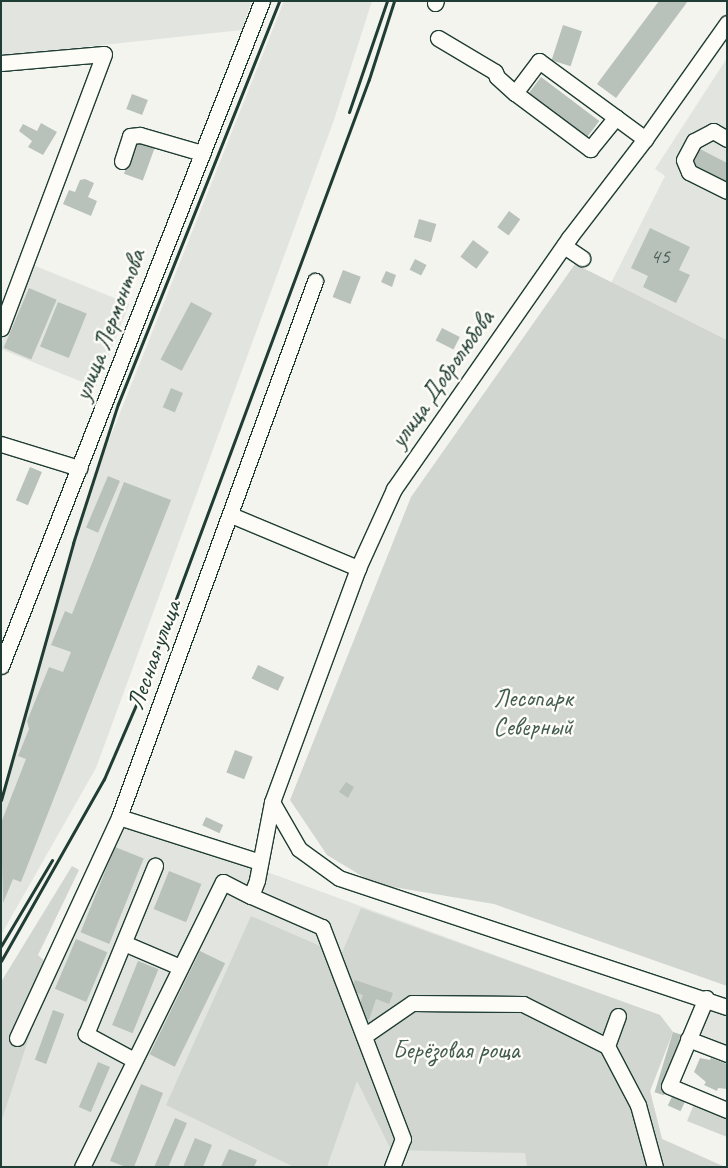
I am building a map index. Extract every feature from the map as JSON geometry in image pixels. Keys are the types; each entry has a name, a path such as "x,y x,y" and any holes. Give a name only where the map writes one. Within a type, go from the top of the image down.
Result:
{"street":[{"name":"улица Лермонтова","path":"1,666 262,1"},
{"name":"улица Добролюбова","path":"251,896 272,802 358,568 394,489 564,246 645,139 727,23"},
{"path":"438,38 495,72 496,77 515,93 590,149 616,117"},
{"path":"1,63 104,54 1,328"},
{"path":"515,93 539,60 645,139"},
{"path":"727,139 713,131 694,141 684,160 689,172 727,191"},
{"path":"122,161 130,136 140,135 202,153"},
{"path":"564,246 582,258"},
{"name":"Лесная улица","path":"17,1038 119,817 231,516 315,281"},
{"path":"1,444 80,468"},
{"path":"231,516 358,568"},
{"path":"272,802 299,849 339,878 706,998 727,1007"},
{"path":"119,817 260,862"},
{"path":"134,1060 86,1034 155,866"},
{"path":"82,1167 223,882 322,927 403,1139 392,1167"},
{"path":"124,943 180,967"},
{"path":"706,998 669,1086 727,1110"},
{"path":"364,1036 412,1003 523,1004 607,1046 638,1105 655,1167"},
{"path":"607,1046 618,1016"},
{"path":"688,1039 727,1054"}],"shaded area":[{"path":"1,1 252,1 242,30 1,56"},
{"path":"284,1 372,1 334,120 96,768 1,935 1,806 79,527 96,473"},
{"path":"727,58 727,340 611,283 665,176 655,169"},
{"path":"33,265 129,304 96,387 1,349 1,344"},
{"path":"122,823 259,869 660,1015 673,1032 650,1091 662,1139 725,1167 1,1167 1,1123 52,968"},
{"path":"711,1009 727,1016 727,1052 699,1041"}],"green space":[{"name":"Лесопарк Северный","path":"575,264 727,340 727,986 494,904 375,884 327,855 290,800 411,497"},
{"path":"72,866 79,870 38,955 52,968 1,1123 1,982"},
{"name":"Берёзовая роща","path":"361,908 660,1015 673,1032 650,1091 662,1139 725,1167 527,1167 525,1153 391,1150 357,1081 327,1167 294,1167 166,1105 251,916 341,955"},
{"path":"695,1102 727,1115 727,1137 687,1121"}],"building":[{"path":"659,1 688,1 616,98 597,84"},
{"path":"563,25 582,31 571,66 552,60"},
{"path":"541,77 599,121 585,139 527,95"},
{"path":"132,94 148,100 142,115 126,109"},
{"path":"41,123 57,132 43,155 28,147 32,141 19,131 23,124 37,131"},
{"path":"137,138 156,145 143,181 124,174"},
{"path":"700,149 727,163 727,184 691,165"},
{"path":"85,179 94,183 88,197 97,201 91,216 63,204 69,190 75,192 80,180"},
{"path":"509,211 520,219 509,235 497,227"},
{"path":"419,219 436,224 431,242 414,237"},
{"path":"650,228 690,247 679,270 690,275 676,303 643,287 648,276 631,268"},
{"path":"473,240 489,252 476,269 460,257"},
{"path":"415,259 427,265 421,276 410,270"},
{"path":"343,270 361,277 350,304 333,297"},
{"path":"386,271 396,275 392,287 381,282"},
{"path":"29,288 57,300 31,360 4,348"},
{"path":"58,302 87,314 69,358 40,347"},
{"path":"191,302 212,313 182,371 160,359"},
{"path":"442,328 460,337 453,350 436,340"},
{"path":"171,388 183,393 175,412 163,407"},
{"path":"30,467 42,472 28,505 16,500"},
{"path":"108,476 120,481 98,533 86,528"},
{"path":"124,482 171,500 21,882 13,879 3,903 1,823 26,759 18,756 29,729 27,721 49,667 63,672 71,652 51,645 65,611 72,614"},
{"path":"258,665 284,677 278,691 252,679"},
{"path":"235,750 253,757 244,779 226,772"},
{"path":"346,782 354,787 348,798 339,792"},
{"path":"206,817 223,825 219,833 202,825"},
{"path":"115,847 144,859 109,944 81,932"},
{"path":"169,871 201,884 186,922 154,909"},
{"path":"76,939 107,952 86,1002 55,989"},
{"path":"200,951 225,963 175,1067 150,1054"},
{"path":"138,961 158,969 133,1033 112,1025"},
{"path":"355,980 393,993 389,1004 376,999 369,1020 356,1015 363,995 351,991"},
{"path":"53,1010 64,1014 46,1064 35,1060"},
{"path":"673,1032 683,1035 664,1095 655,1092"},
{"path":"700,1058 710,1060 711,1058 727,1064 727,1089 718,1088 717,1091 704,1085 706,1082 694,1072"},
{"path":"98,1062 110,1067 91,1112 79,1107"},
{"path":"141,1084 163,1093 134,1167 126,1167 110,1161"},
{"path":"675,1090 688,1096 681,1111 668,1105"},
{"path":"175,1118 187,1123 168,1167 154,1167"},
{"path":"195,1138 212,1145 203,1167 183,1167"},
{"path":"229,1149 257,1160 254,1167 221,1167"}],"railway":[{"path":"1,800 73,543 118,404 279,1"},
{"path":"349,112 387,1"},
{"path":"1,961 104,779 141,693 369,79 394,1"},
{"path":"1,946 52,860"}]}
